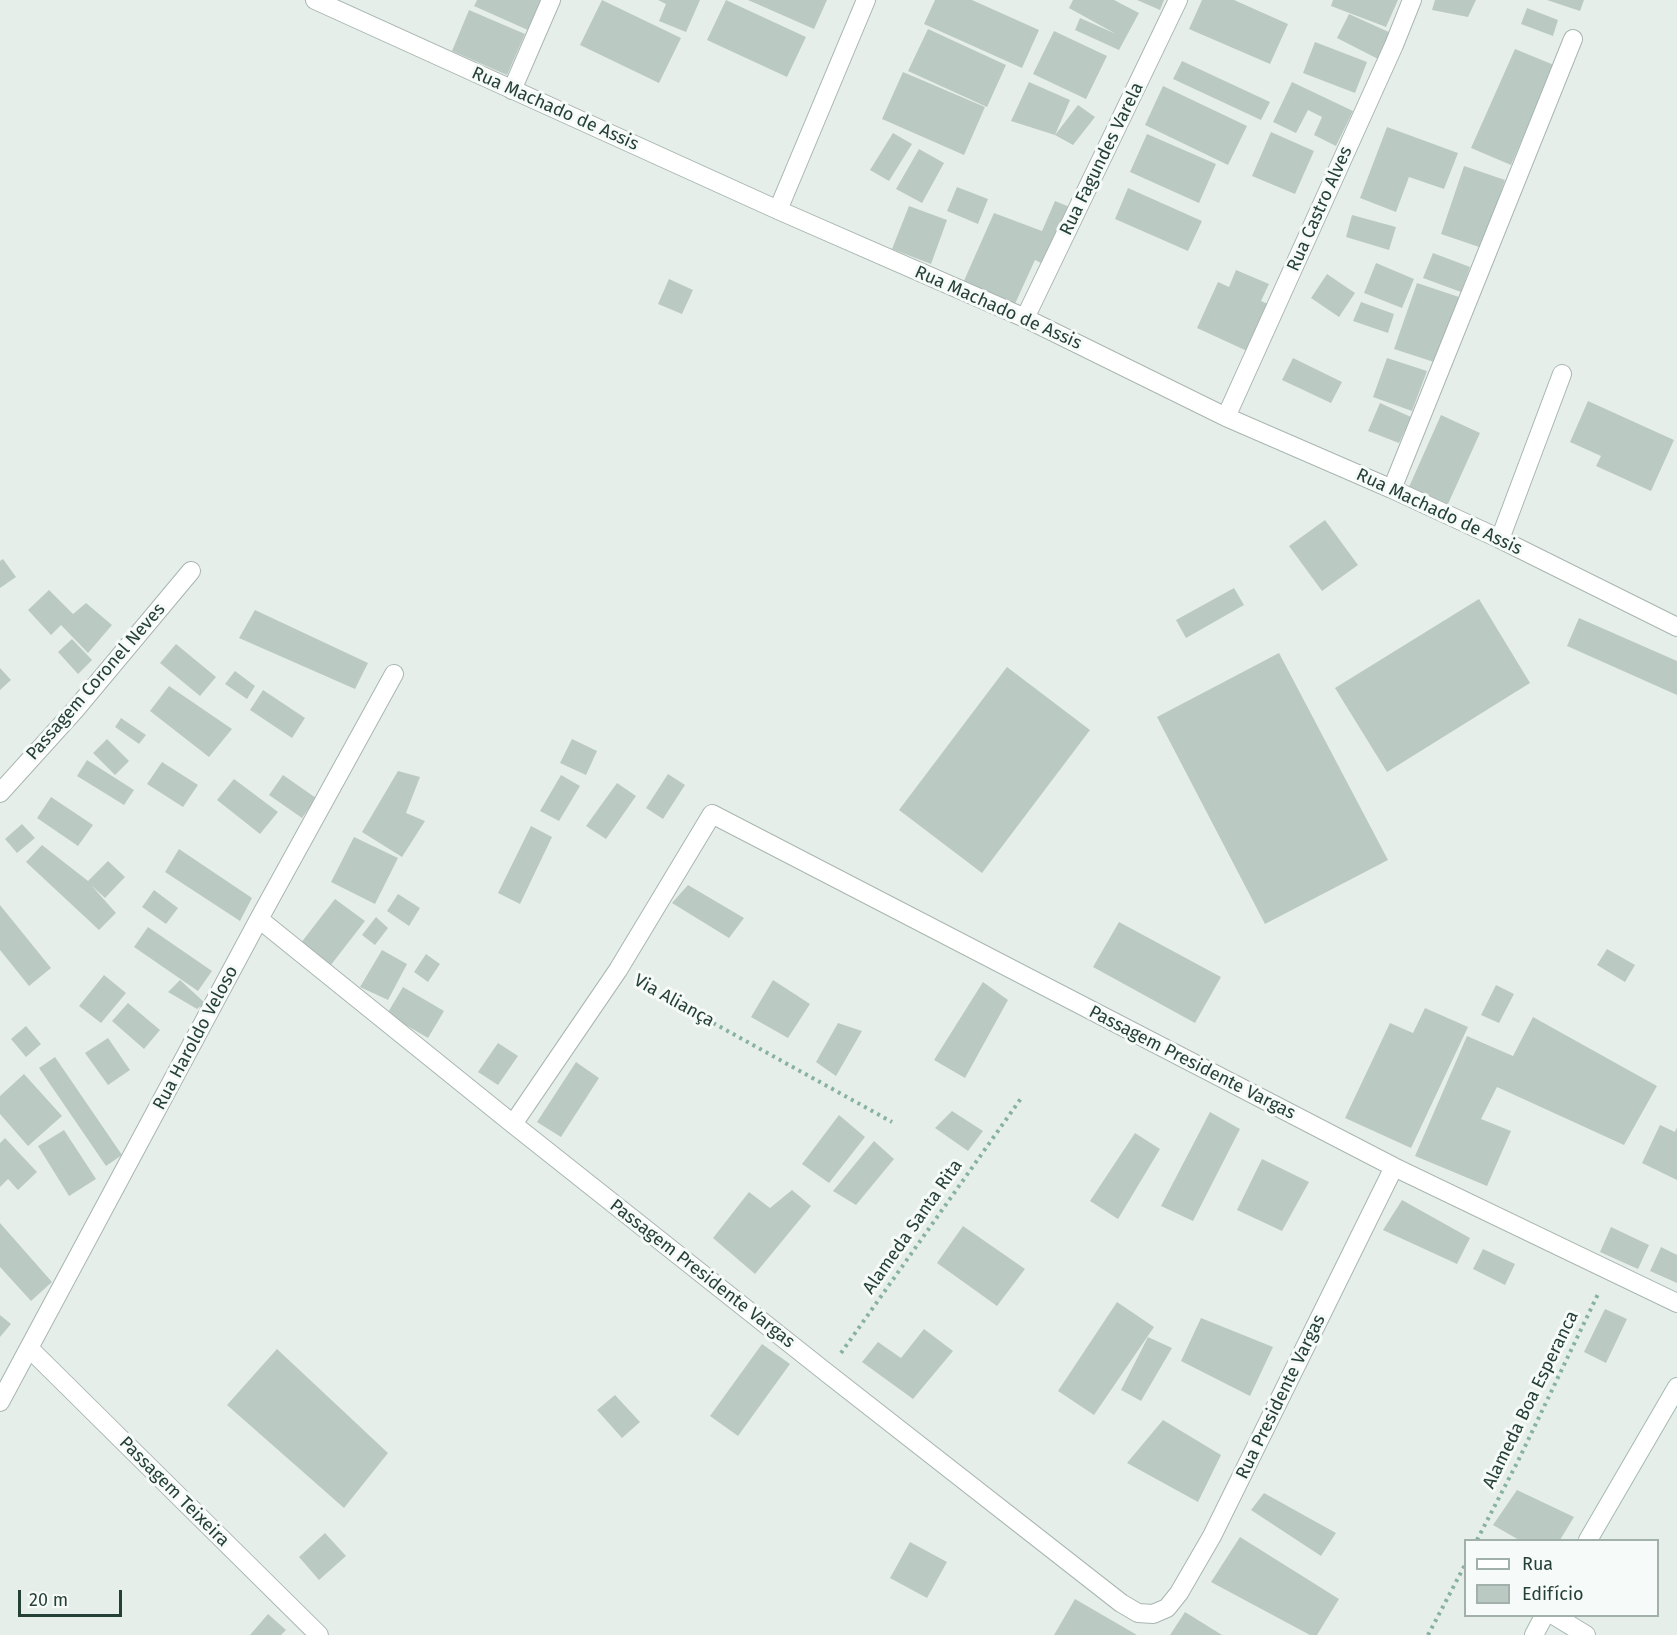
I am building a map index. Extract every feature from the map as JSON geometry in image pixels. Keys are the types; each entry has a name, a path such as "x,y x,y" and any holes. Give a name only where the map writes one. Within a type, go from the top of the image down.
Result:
{"street":[{"name":"Rua Machado de Assis","path":"315,0 778,210 1025,318 1226,417 1500,539 1677,627"},
{"path":"512,90 551,0"},
{"path":"778,210 866,0"},
{"name":"Rua Fagundes Varela","path":"1025,318 1178,0"},
{"name":"Rua Castro Alves","path":"1226,417 1394,45 1412,0"},
{"path":"1392,489 1573,39"},
{"path":"1500,539 1562,374"},
{"name":"Passagem Coronel Neves","path":"0,793 75,710 191,571"},
{"name":"Rua Haroldo Veloso","path":"0,1402 259,919 394,674"},
{"name":"Passagem Presidente Vargas","path":"618,970 712,814 1394,1167 1677,1303"},
{"name":"Passagem Presidente Vargas","path":"259,919 513,1124 1121,1603 1138,1613 1153,1614"},
{"name":"Via Aliança","path":"513,1124 618,970"},
{"name":"Rua Presidente Vargas","path":"1153,1614 1167,1608 1212,1536 1394,1167"},
{"name":"Passagem Teixeira","path":"29,1348 319,1635"},
{"path":"1588,1539 1677,1387"},
{"path":"1534,1635 1543,1617"},
{"path":"1557,1617 1586,1635"}],"path":[{"name":"Via Aliança","path":"618,970 892,1122"},
{"name":"Alameda Santa Rita","path":"827,1373 1022,1098"},
{"name":"Alameda Boa Esperanca","path":"1478,1539 1518,1461 1609,1271"},
{"path":"1428,1635 1464,1567"}],"building":[{"path":"477,0 545,0 530,31 474,6"},
{"path":"602,0 681,38 659,83 580,45"},
{"path":"658,0 700,0 686,32 659,21 666,4"},
{"path":"726,0 806,37 787,77 707,40"},
{"path":"748,0 827,0 814,29"},
{"path":"935,0 972,0 1039,30 1022,68 924,24"},
{"path":"1073,0 1114,0 1139,13 1119,50 1075,30 1080,18 1116,34 1069,8"},
{"path":"1137,0 1164,0 1160,10"},
{"path":"1202,0 1234,0 1288,24 1270,64 1189,29"},
{"path":"1333,0 1398,0 1386,27 1331,6"},
{"path":"1435,0 1476,0 1468,17 1432,10"},
{"path":"1547,0 1584,0 1580,11"},
{"path":"1527,8 1558,20 1553,36 1521,24"},
{"path":"469,10 525,34 507,75 452,51"},
{"path":"1349,14 1391,33 1378,59 1337,38"},
{"path":"928,29 1006,65 987,107 908,71"},
{"path":"1054,31 1107,56 1086,99 1033,74"},
{"path":"1315,42 1367,62 1355,93 1303,73"},
{"path":"1515,49 1554,65 1511,165 1471,148"},
{"path":"1182,61 1270,102 1261,120 1173,79"},
{"path":"903,72 985,107 964,155 882,119"},
{"path":"1029,82 1070,100 1055,135 1011,121"},
{"path":"1292,82 1353,111 1336,146 1314,135 1322,117 1308,110 1296,133 1273,122"},
{"path":"1163,86 1247,126 1228,165 1145,125"},
{"path":"1078,105 1095,117 1073,145 1055,135"},
{"path":"1387,127 1458,153 1444,189 1409,177 1396,212 1360,198"},
{"path":"1271,132 1314,151 1295,194 1252,176"},
{"path":"893,133 912,144 889,181 870,170"},
{"path":"1147,134 1216,164 1199,203 1130,172"},
{"path":"919,149 944,163 922,203 896,189"},
{"path":"1464,166 1505,180 1482,248 1441,234"},
{"path":"957,187 988,199 978,224 947,211"},
{"path":"1128,188 1202,221 1188,251 1115,219"},
{"path":"1055,201 1072,208 1043,264 1035,260 1014,306 963,283 994,213 1042,231"},
{"path":"909,206 947,220 931,264 892,249"},
{"path":"1352,215 1396,227 1389,250 1346,237"},
{"path":"1433,253 1470,267 1461,292 1423,278"},
{"path":"1376,263 1414,279 1402,308 1364,293"},
{"path":"1236,270 1269,284 1261,301 1268,304 1247,351 1197,328 1218,282 1229,287"},
{"path":"1327,274 1355,293 1339,317 1311,298"},
{"path":"669,279 693,290 682,314 658,304"},
{"path":"1417,283 1459,297 1437,363 1394,349"},
{"path":"1361,302 1394,314 1388,333 1353,321"},
{"path":"1293,358 1342,382 1331,403 1282,380"},
{"path":"1387,358 1427,371 1412,411 1373,397"},
{"path":"1588,401 1674,440 1651,491 1596,466 1601,456 1570,442"},
{"path":"1380,403 1411,417 1399,443 1368,431"},
{"path":"1441,415 1480,433 1448,504 1409,487"},
{"path":"1325,520 1358,565 1322,591 1289,546"},
{"path":"3,559 16,577 0,588 0,561"},
{"path":"1234,588 1244,605 1186,638 1176,620"},
{"path":"49,590 73,614 86,603 112,625 88,653 61,625 51,635 28,610"},
{"path":"1479,599 1530,683 1387,772 1335,688"},
{"path":"255,610 368,663 355,689 239,638"},
{"path":"1579,618 1677,661 1677,695 1567,646"},
{"path":"72,639 92,660 78,674 58,652"},
{"path":"176,644 216,677 200,696 160,663"},
{"path":"1279,653 1388,860 1265,924 1157,717"},
{"path":"1007,667 1090,730 982,873 899,810"},
{"path":"0,668 11,680 0,690"},
{"path":"235,671 255,686 247,699 225,684"},
{"path":"169,686 232,729 209,757 150,711"},
{"path":"263,690 305,718 292,738 250,710"},
{"path":"121,718 146,735 139,744 115,727"},
{"path":"107,739 129,761 115,775 93,753"},
{"path":"572,739 597,751 586,775 560,763"},
{"path":"87,760 134,790 124,805 77,776"},
{"path":"162,762 198,785 183,807 147,784"},
{"path":"398,771 420,777 406,813 425,821 402,857 362,832"},
{"path":"668,774 685,785 663,819 646,808"},
{"path":"283,775 316,798 302,818 269,795"},
{"path":"561,775 580,786 559,821 540,811"},
{"path":"234,779 278,812 260,834 217,800"},
{"path":"617,783 636,796 606,839 586,826"},
{"path":"51,797 93,825 78,846 37,818"},
{"path":"22,824 35,838 17,853 5,839"},
{"path":"531,826 552,837 520,904 498,893"},
{"path":"354,837 398,858 375,904 331,882"},
{"path":"42,845 88,881 108,861 125,877 105,898 91,885 116,913 99,930 26,862"},
{"path":"179,849 252,898 240,921 165,872"},
{"path":"688,885 744,918 729,938 672,903"},
{"path":"154,890 178,908 166,924 142,907"},
{"path":"398,894 420,908 409,926 387,911"},
{"path":"335,899 365,921 327,970 297,948"},
{"path":"0,905 51,968 29,986 0,950"},
{"path":"376,917 388,928 375,945 362,935"},
{"path":"1119,922 1221,977 1195,1023 1093,967"},
{"path":"148,927 212,971 198,991 134,947"},
{"path":"1607,949 1635,965 1625,982 1597,965"},
{"path":"382,950 407,964 388,1000 360,987"},
{"path":"426,954 440,964 428,982 414,972"},
{"path":"104,975 126,993 101,1023 79,1006"},
{"path":"180,980 205,1003 197,1009 168,992"},
{"path":"773,980 810,1004 788,1038 751,1017"},
{"path":"983,982 1008,1000 965,1078 934,1060"},
{"path":"1496,985 1514,994 1499,1023 1481,1015"},
{"path":"403,987 444,1011 428,1038 387,1014"},
{"path":"128,1003 160,1030 144,1049 112,1021"},
{"path":"1425,1008 1468,1027 1411,1148 1345,1118 1390,1023 1413,1033"},
{"path":"1533,1017 1657,1086 1624,1145 1497,1087 1481,1119 1511,1131 1487,1186 1415,1156 1467,1036 1513,1056"},
{"path":"838,1023 862,1031 836,1076 816,1062"},
{"path":"26,1026 41,1044 26,1057 11,1039"},
{"path":"108,1038 130,1070 108,1085 85,1053"},
{"path":"498,1043 518,1056 498,1085 478,1072"},
{"path":"55,1057 122,1155 106,1166 39,1068"},
{"path":"576,1062 599,1078 561,1137 537,1122"},
{"path":"24,1074 62,1116 28,1146 0,1114 0,1096"},
{"path":"952,1111 983,1131 968,1151 935,1128"},
{"path":"1210,1112 1240,1129 1193,1221 1161,1206"},
{"path":"839,1115 865,1137 829,1183 802,1164"},
{"path":"1660,1125 1675,1132 1677,1127 1677,1180 1642,1163"},
{"path":"64,1130 96,1179 69,1196 38,1146"},
{"path":"1135,1133 1160,1149 1118,1219 1090,1201"},
{"path":"5,1138 37,1172 18,1190 8,1179 0,1187 0,1143"},
{"path":"874,1141 894,1159 856,1205 833,1191"},
{"path":"1262,1159 1309,1182 1282,1231 1237,1210"},
{"path":"792,1190 811,1206 755,1274 713,1238 749,1192 770,1208"},
{"path":"1402,1200 1470,1238 1457,1264 1383,1230"},
{"path":"0,1223 52,1282 31,1301 0,1267"},
{"path":"963,1226 1025,1269 997,1306 937,1263"},
{"path":"1611,1227 1649,1245 1638,1269 1600,1252"},
{"path":"1661,1247 1677,1255 1677,1283 1650,1271"},
{"path":"1483,1249 1515,1264 1505,1285 1473,1269"},
{"path":"1117,1302 1154,1327 1094,1415 1058,1391"},
{"path":"1605,1309 1627,1319 1606,1363 1584,1352"},
{"path":"0,1315 11,1324 0,1337"},
{"path":"1201,1318 1273,1347 1250,1396 1181,1361"},
{"path":"924,1329 953,1351 913,1399 862,1362 878,1342 901,1358"},
{"path":"1148,1337 1172,1348 1141,1401 1121,1390"},
{"path":"762,1344 790,1364 738,1436 710,1416"},
{"path":"277,1349 388,1453 344,1508 227,1405"},
{"path":"615,1395 640,1422 622,1438 597,1410"},
{"path":"1163,1420 1221,1455 1198,1502 1127,1463"},
{"path":"1517,1490 1574,1517 1561,1539 1517,1539 1493,1525"},
{"path":"1264,1493 1336,1533 1321,1556 1251,1510"},
{"path":"325,1533 346,1556 319,1580 299,1557"},
{"path":"1240,1537 1339,1599 1317,1635 1310,1635 1211,1582"},
{"path":"910,1542 947,1562 927,1598 890,1578"},
{"path":"1075,1599 1137,1635 1054,1635"},
{"path":"1185,1612 1222,1635 1170,1635"},
{"path":"268,1614 286,1630 281,1635 250,1635"}]}
